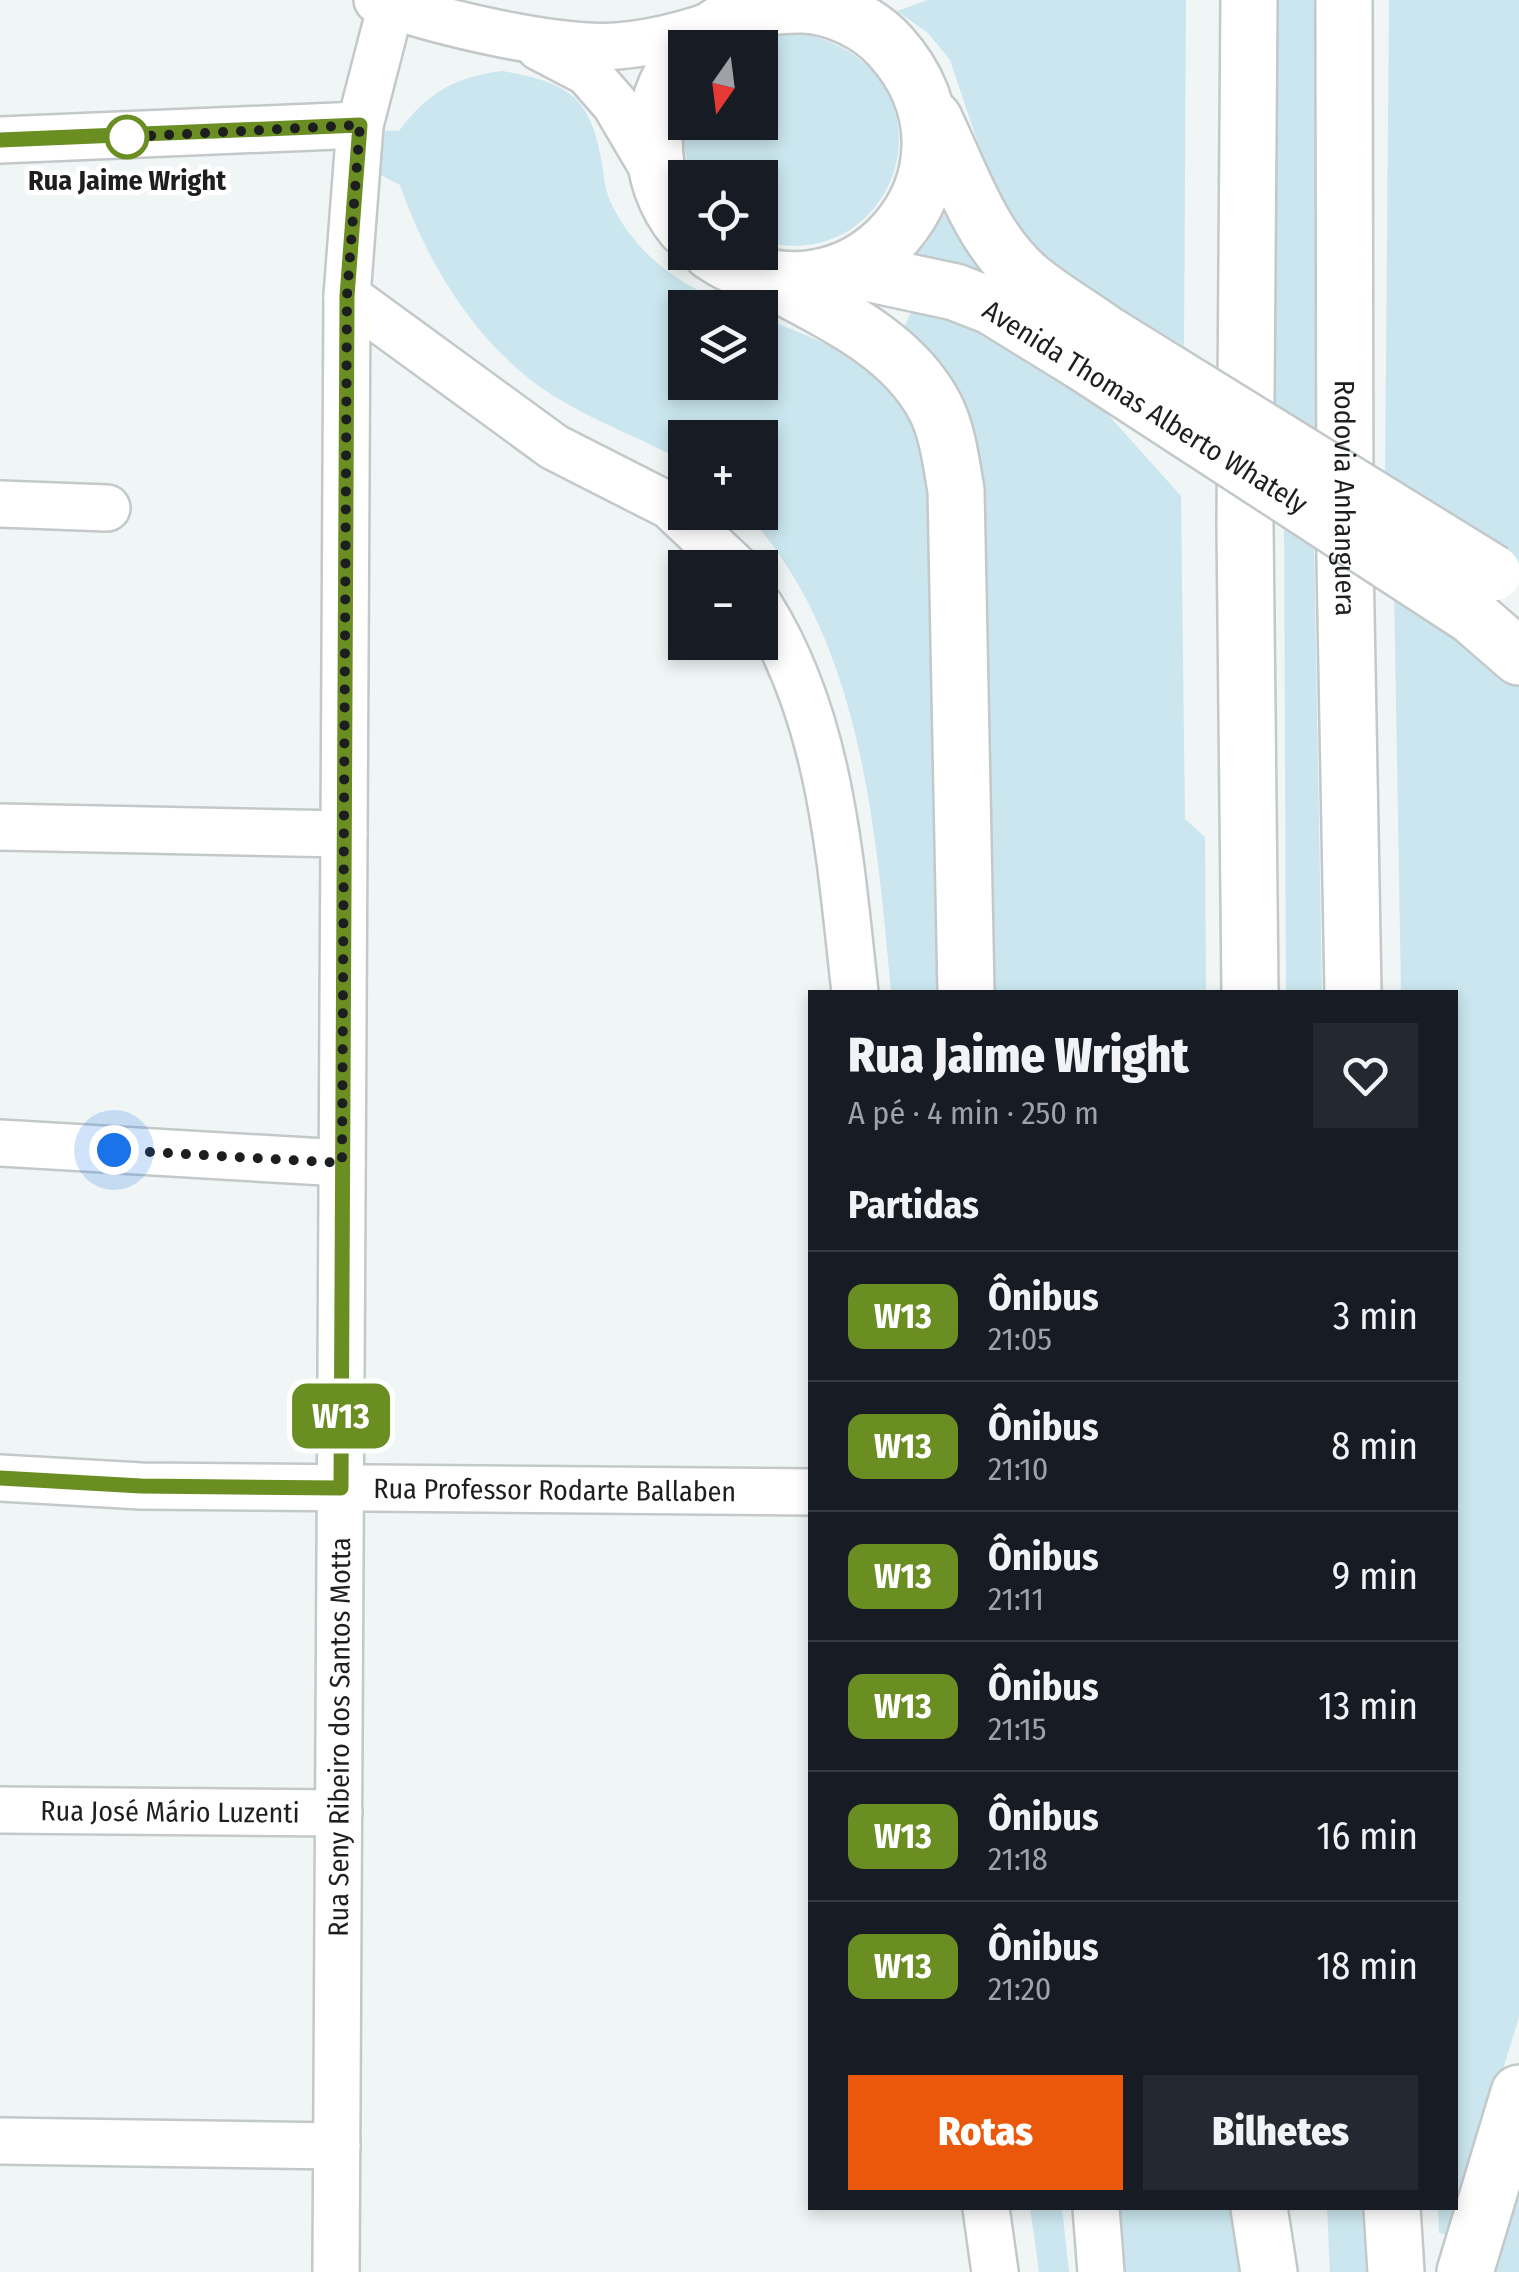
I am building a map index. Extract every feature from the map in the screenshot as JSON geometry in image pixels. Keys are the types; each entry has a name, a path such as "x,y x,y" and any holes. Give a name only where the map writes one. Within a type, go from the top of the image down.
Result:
{"main road":[{"path":"1248,0 1245,546 1250,990"},
{"name":"Rodovia Anhanguera","path":"1344,0 1352,990"},
{"path":"717,30 769,6 817,2"},
{"name":"Avenida Thomas Alberto Whately","path":"817,2 880,35 908,65 988,232 1005,255 1094,347"},
{"path":"668,86 659,102 653,141 659,179 668,200"},
{"path":"769,279 810,280 848,269 883,248 910,218 927,181 932,141 925,101"},
{"name":"Avenida Thomas Alberto Whately","path":"848,269 955,292 1094,347 1495,592 1519,658"},
{"path":"742,270 769,279 876,340 905,367 934,406 949,450 956,490 966,990"},
{"path":"1465,2272 1519,2094"},
{"path":"1259,2210 1269,2272"},
{"path":"1288,2210 1290,2272"},
{"path":"1392,2210 1396,2272"}],"street":[{"path":"384,3 516,35 613,46 668,37"},
{"name":"Rua Seny Ribeiro dos Santos Motta","path":"336,2272 347,296 360,125 384,3"},
{"path":"516,35 587,72 614,104 659,179"},
{"path":"0,140 360,125"},
{"path":"347,296 554,447 670,506 717,550"},
{"path":"0,504 107,508"},
{"path":"778,635 790,654 833,800 856,990"},
{"path":"0,827 344,834"},
{"path":"0,1143 342,1163"},
{"name":"Rua Professor Rodarte Ballaben","path":"0,1478 141,1486 808,1492"},
{"name":"Rua José Mário Luzenti","path":"0,1810 338,1814"},
{"path":"0,2141 337,2146"},
{"path":"986,2210 995,2272"},
{"path":"1096,2210 1100,2272"}],"shaded area":[{"path":"928,0 1186,0 1184,346 1065,275 1025,243 989,176 950,60 928,33 897,11"},
{"path":"1268,0 1316,0 1317,436 1271,405"},
{"path":"1389,0 1519,0 1519,571 1385,480"},
{"path":"791,31 847,51 882,83 898,122 896,163 880,200 850,229 810,245 778,242 778,160 687,160 683,142 778,140 778,33"},
{"path":"503,71 558,87 581,105 596,136 609,198 622,222 663,268 697,290 668,290 668,400 778,400 778,324 855,360 877,375 911,413 924,444 929,491 937,927 942,990 891,990 869,802 839,677 815,618 778,550 759,530 778,530 778,420 668,420 668,454 562,401 507,360 462,307 426,248 400,185 290,128 399,131 420,106 457,82"},
{"path":"954,198 1019,295 906,262 926,244"},
{"path":"913,308 954,317 1076,379 1181,496 1185,819 1205,837 1206,990 985,990 982,522 902,331"},
{"path":"1284,518 1314,538 1322,990 1286,990"},
{"path":"1394,587 1519,678 1519,2017 1452,2235 1439,2233 1438,2210 1458,2210 1458,990 1401,990"},
{"path":"1519,2160 1519,2272 1486,2272"},
{"path":"1030,2210 1062,2210 1069,2272 1039,2272"},
{"path":"1112,2210 1239,2210 1243,2272 1117,2272"},
{"path":"1327,2210 1362,2210 1366,2272 1330,2272"}],"bus line":[{"name":"W13","path":"0,140 360,125 347,296 341,1488 141,1486 0,1478"}],"place":[{"name":"Rua Jaime Wright","path":"127,137"}],"route":[{"path":"114,1150 342,1163 347,296 360,125 127,137"}]}
